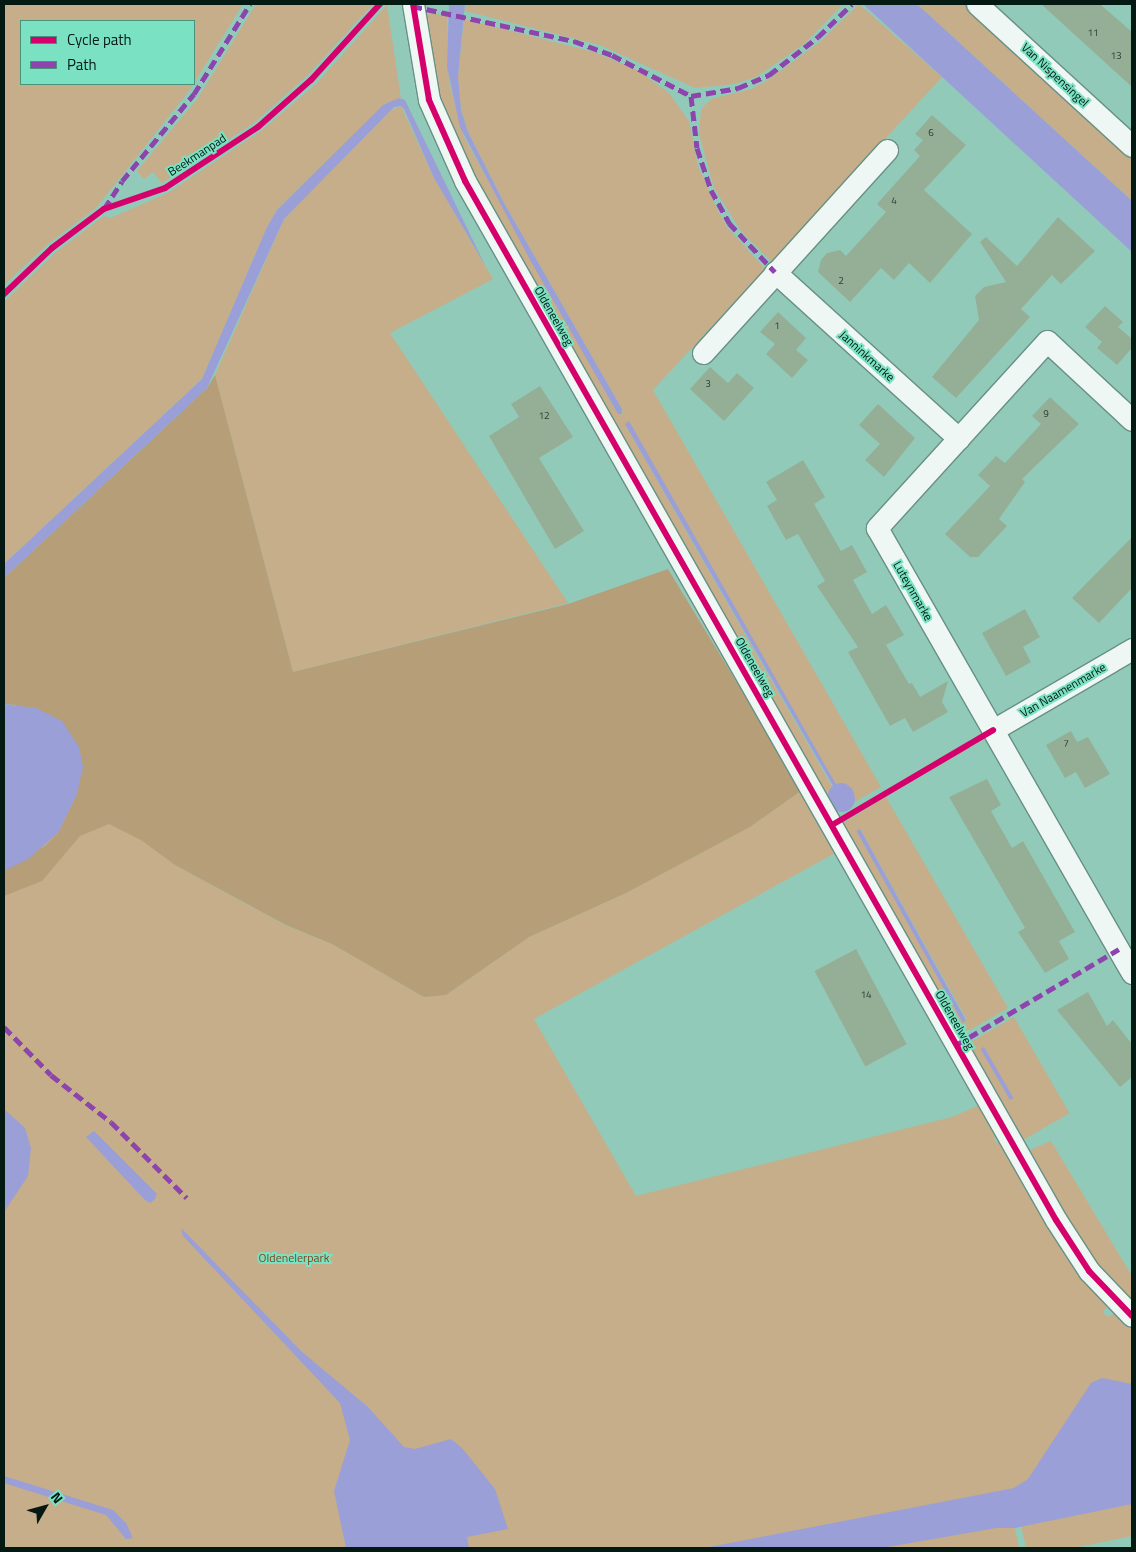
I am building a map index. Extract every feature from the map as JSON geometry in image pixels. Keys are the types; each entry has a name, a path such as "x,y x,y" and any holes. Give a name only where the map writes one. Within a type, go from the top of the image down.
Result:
{"street":[{"name":"Oldeneelweg","path":"412,4 429,100 465,182 1056,1220 1089,1271 1132,1316"},
{"name":"Van Nispensingel","path":"978,4 1132,146"},
{"path":"703,353 887,150"},
{"name":"Janninkmarke","path":"775,272 959,440"},
{"name":"Luteynmarke","path":"1132,420 1047,341 877,528 1132,973"},
{"name":"Van Naamenmarke","path":"993,730 1132,649"}],"green space":[{"path":"4,4 243,4 195,81 195,20 20,20 20,85 192,85 96,208 48,244 4,285"},
{"path":"256,4 373,4 308,75 254,123 162,183 153,172 144,179 137,171 198,98"},
{"path":"465,4 843,4 804,44 756,77 734,84 695,88 600,45 465,11"},
{"path":"859,4 942,77 772,262 741,231 714,188 699,134 701,109 711,99 751,89 768,80 821,41"},
{"path":"917,4 966,4 1132,156 1132,201"},
{"path":"387,5 401,98 383,105 277,210 267,227 202,379 4,564 4,302 55,253 104,216 110,218 168,193 261,131 316,84"},
{"path":"430,13 447,16 449,82 464,137 618,414 623,413 622,409 504,203 468,132 461,110 458,77 464,19 594,52 637,70 669,93 689,121 698,166 717,209 727,227 765,269 653,390 881,787 834,814 493,218 443,118 423,16","holes":["625,424 842,796 838,797"]},
{"path":"401,106 434,178 493,279 390,333 568,603 293,672 215,375 284,219 387,112"},
{"name":"Oldenelerpark","path":"4,704 175,865 285,925 332,944 424,997 446,995 529,937 626,893 750,827 802,790 837,852 534,1019 636,1196 952,1117 982,1104 998,1133 994,1137 996,1143 1001,1140 1107,1306 1103,1312 1108,1317 1115,1313 1132,1328 1132,1536 1074,1548 1026,1548 1021,1526 1015,1528 1019,1548 4,1548"},
{"path":"886,797 1008,1008 960,1036 840,825","holes":["860,829 967,1020 964,1022 857,831"]},
{"path":"1014,1017 1070,1113 1021,1141 966,1045"},
{"path":"1051,1141 1132,1276 1132,1305 1109,1286 1029,1156 1032,1149"}],"shaded area":[{"path":"215,375 293,672 568,604 668,569 802,790 750,827 626,893 529,937 446,995 424,997 332,944 286,925 175,865 141,840 109,824 80,836 42,881 4,896 4,871 46,845 58,833 77,794 16,705 4,704 4,578 207,388"}],"water":[{"path":"449,4 465,4 458,77 461,110 468,132 504,203 622,409 622,414 618,414 529,258 460,127 447,67"},
{"path":"863,4 917,4 1132,201 1132,252"},
{"path":"399,98 405,100 485,265 434,178 404,109 401,106 394,107 284,219 207,388 4,578 4,564 202,379 267,227 277,210 383,105"},
{"path":"629,421 842,795 840,798 625,424"},
{"path":"4,704 36,708 62,721 79,747 83,767 77,794 58,833 28,859 4,871"},
{"path":"860,829 966,1021 963,1022 857,831"},
{"path":"984,1047 1014,1098 1010,1100 981,1049"},
{"path":"4,1109 25,1128 31,1148 28,1176 4,1212"},
{"path":"94,1131 157,1194 155,1199 150,1203 144,1199 86,1137"},
{"path":"181,1228 301,1351 368,1407 404,1447 415,1449 451,1439 462,1448 495,1489 508,1529 467,1537 469,1548 346,1548 334,1491 350,1440 340,1403 183,1236"},
{"path":"1102,1378 1132,1384 1132,1504 1015,1528 996,1528 882,1548 704,1548 1014,1488 1028,1479 1091,1383"},
{"path":"4,1476 113,1510 126,1523 133,1538 126,1539 106,1515 4,1483"}],"building":[{"path":"1041,4 1100,4 1132,32 1132,87"},
{"path":"932,115 966,145 924,190 972,234 930,283 909,263 894,280 881,268 850,302 818,272 821,260 827,253 840,250 846,256 886,212 877,204 920,156 914,150 923,140 915,134"},
{"path":"1058,217 1095,251 1061,284 1052,275 1021,309 1030,317 956,398 932,377 979,320 975,296 984,287 1006,282 980,242 986,237 1017,266"},
{"path":"1105,306 1123,322 1118,327 1132,339 1132,348 1117,365 1097,348 1102,342 1085,327"},
{"path":"778,312 806,338 796,350 808,360 792,378 766,354 775,344 760,332"},
{"path":"710,367 728,383 737,373 754,388 724,421 690,389"},
{"path":"540,386 573,437 539,458 584,531 555,549 489,436 519,417 511,404"},
{"path":"1050,397 1079,424 1022,479 1025,482 999,519 1007,526 978,557 970,557 945,534 990,486 978,475 996,456 1005,463 1041,424 1032,416"},
{"path":"878,404 915,438 884,477 865,460 880,444 859,425"},
{"path":"803,460 825,497 814,504 841,551 852,545 867,572 853,580 872,614 886,605 904,635 886,645 909,684 912,683 920,697 948,681 942,702 948,712 913,732 905,718 890,726 848,652 858,647 817,586 825,581 798,534 786,540 767,506 777,500 766,482"},
{"path":"1132,537 1132,588 1099,623 1072,598"},
{"path":"1025,609 1040,637 1023,647 1031,662 1006,676 982,633"},
{"path":"1071,731 1077,742 1088,737 1110,774 1085,788 1076,772 1065,778 1046,745"},
{"path":"987,779 1001,805 991,811 1012,848 1023,841 1075,932 1059,941 1069,959 1045,973 1018,932 1025,928 949,797"},
{"path":"856,949 907,1044 865,1066 815,971"},
{"path":"1088,992 1107,1026 1113,1020 1132,1044 1132,1077 1120,1087 1057,1010"}],"marked path":[{"path":"104,209 122,181 194,94 250,4"},
{"path":"691,96 738,88 769,75 818,37 852,4"},
{"path":"412,6 574,41 612,55 691,96 697,148 711,190 729,223 775,272"},
{"path":"956,1045 1119,949"},
{"path":"4,1027 51,1075 111,1122 187,1198"}],"cycle path":[{"name":"Beekmanpad","path":"4,294 52,248 104,209 165,188 258,127 311,80 380,4"},
{"path":"413,4 429,100 465,181 1056,1220 1089,1271 1132,1316"},
{"path":"832,825 993,730"}]}
